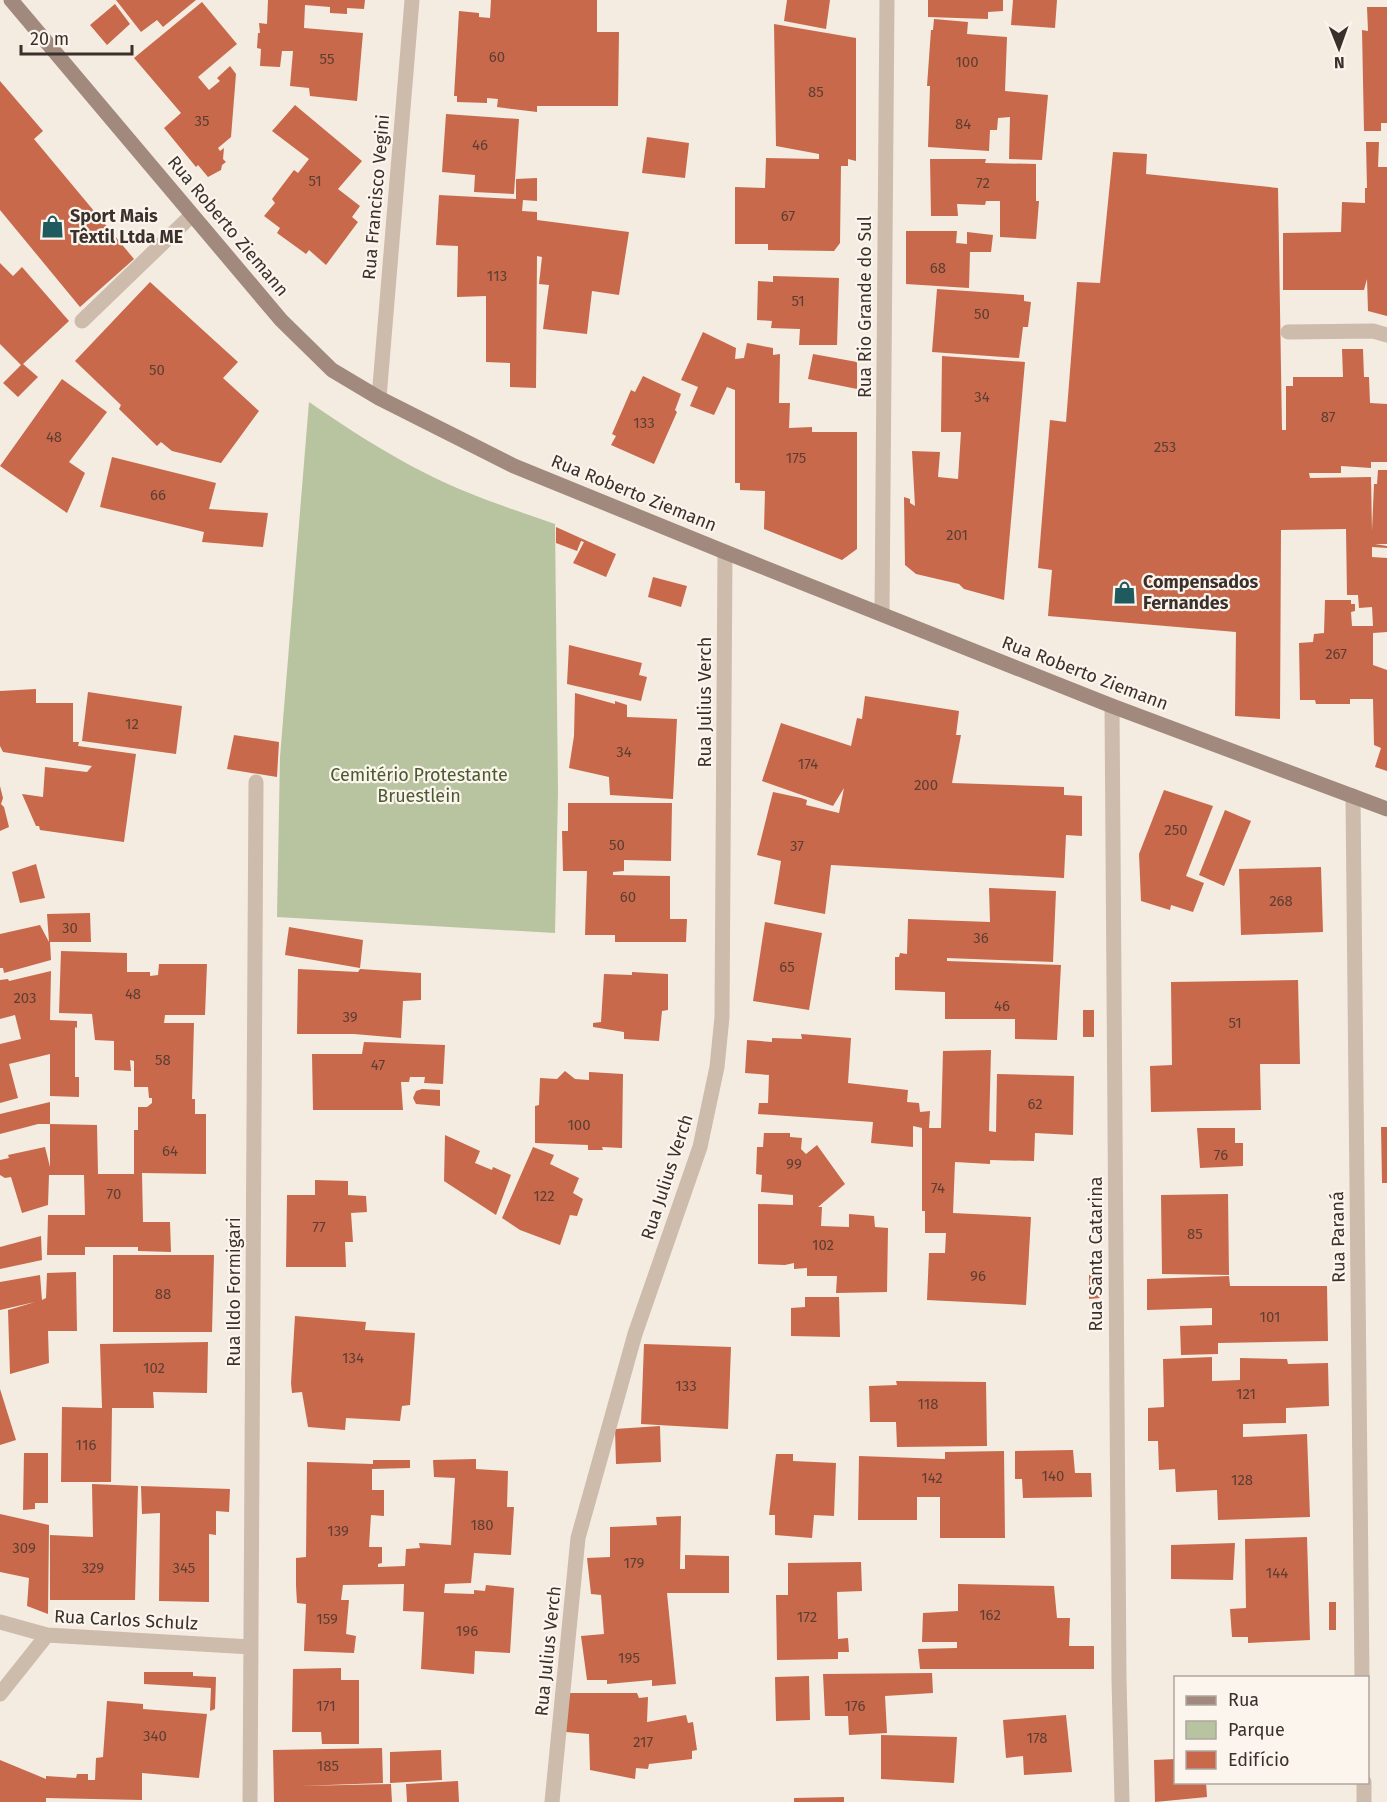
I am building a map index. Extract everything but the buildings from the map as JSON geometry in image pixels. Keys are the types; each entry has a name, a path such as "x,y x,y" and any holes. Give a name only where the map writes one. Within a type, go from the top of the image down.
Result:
{"main road":[{"name":"Rua Roberto Ziemann","path":"11,0 281,320 332,370 379,398 514,465 725,552 1112,706 1387,809"}],"street":[{"name":"Rua Francisco Vegini","path":"379,398 412,0"},
{"name":"Rua Rio Grande do Sul","path":"882,614 887,0"},
{"path":"82,321 192,215"},
{"path":"1288,332 1373,331 1387,334"},
{"name":"Rua Julius Verch","path":"552,1802 578,1538 634,1334 700,1147 717,1067 722,1017 725,552"},
{"name":"Rua Santa Catarina","path":"1112,706 1119,1679 1122,1802"},
{"name":"Rua Ildo Formigari","path":"250,1802 256,782"},
{"name":"Rua Paraná","path":"1353,796 1362,1676"},
{"name":"Rua Carlos Schulz","path":"0,1622 47,1635 251,1647"},
{"path":"0,1694 47,1635"},
{"path":"1364,1784 1364,1802"}],"green space":[{"name":"Cemitério Protestante Bruestlein","path":"309,402 396,458 443,482 555,524 558,792 555,933 277,917 280,757"}],"place":[{"name":"Sport Mais Têxtil Ltda ME","path":"52,226"},
{"name":"Compensados Fernandes","path":"1125,592"}]}
